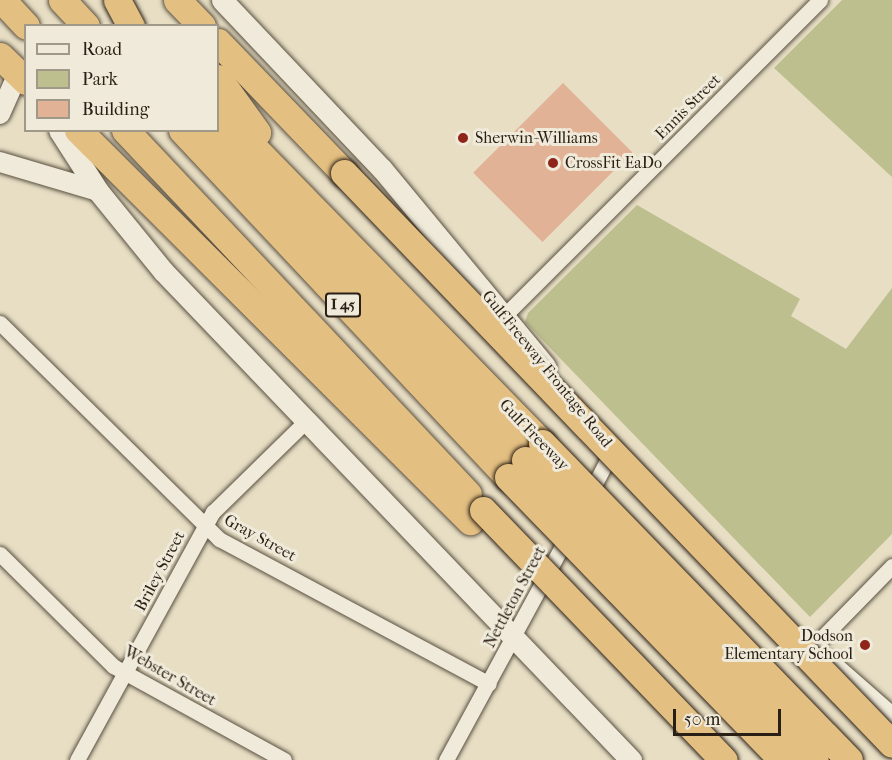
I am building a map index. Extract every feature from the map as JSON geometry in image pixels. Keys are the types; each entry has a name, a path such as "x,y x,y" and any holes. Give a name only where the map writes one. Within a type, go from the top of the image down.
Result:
{"highway":[{"path":"62,0 84,24"},
{"path":"115,0 130,24"},
{"path":"115,0 134,24"},
{"path":"165,0 180,24"},
{"path":"177,0 200,24"},
{"path":"219,43 892,744"},
{"path":"0,58 22,84"},
{"path":"219,79 299,192"},
{"name":"Gulf Freeway","path":"219,112 299,192 782,760"},
{"path":"80,132 477,515 723,760"},
{"path":"127,132 477,515 718,760"},
{"name":"Gulf Freeway","path":"184,132 525,460 849,760"},
{"name":"Gulf Freeway","path":"211,132 815,760"}],"main road":[{"name":"Gulf Freeway Frontage Road","path":"222,0 382,170 613,449 811,649 892,718"},
{"path":"60,132 98,191 163,271 305,422 631,760"}],"street":[{"name":"Ennis Street","path":"504,316 820,0"},
{"path":"0,114 22,84"},
{"path":"0,162 98,191"},
{"name":"Gray Street","path":"0,323 219,539 489,684"},
{"name":"Briley Street","path":"77,760 204,526 305,422"},
{"name":"Nettleton Street","path":"446,760 489,684 613,449"},
{"name":"Webster Street","path":"0,554 125,673 284,760"},
{"path":"811,649 892,566"}],"green space":[{"path":"842,0 892,0 892,177 774,68"},
{"path":"637,205 800,299 791,316 846,349 892,288 892,534 810,617 525,322 528,313"}],"building":[{"name":"CrossFit EaDo","path":"563,83 632,152 542,242 473,173"}],"place":[{"name":"Sherwin-Williams","path":"463,138"},
{"name":"CrossFit EaDo","path":"553,163"},
{"name":"Dodson Elementary School","path":"865,645"}]}
